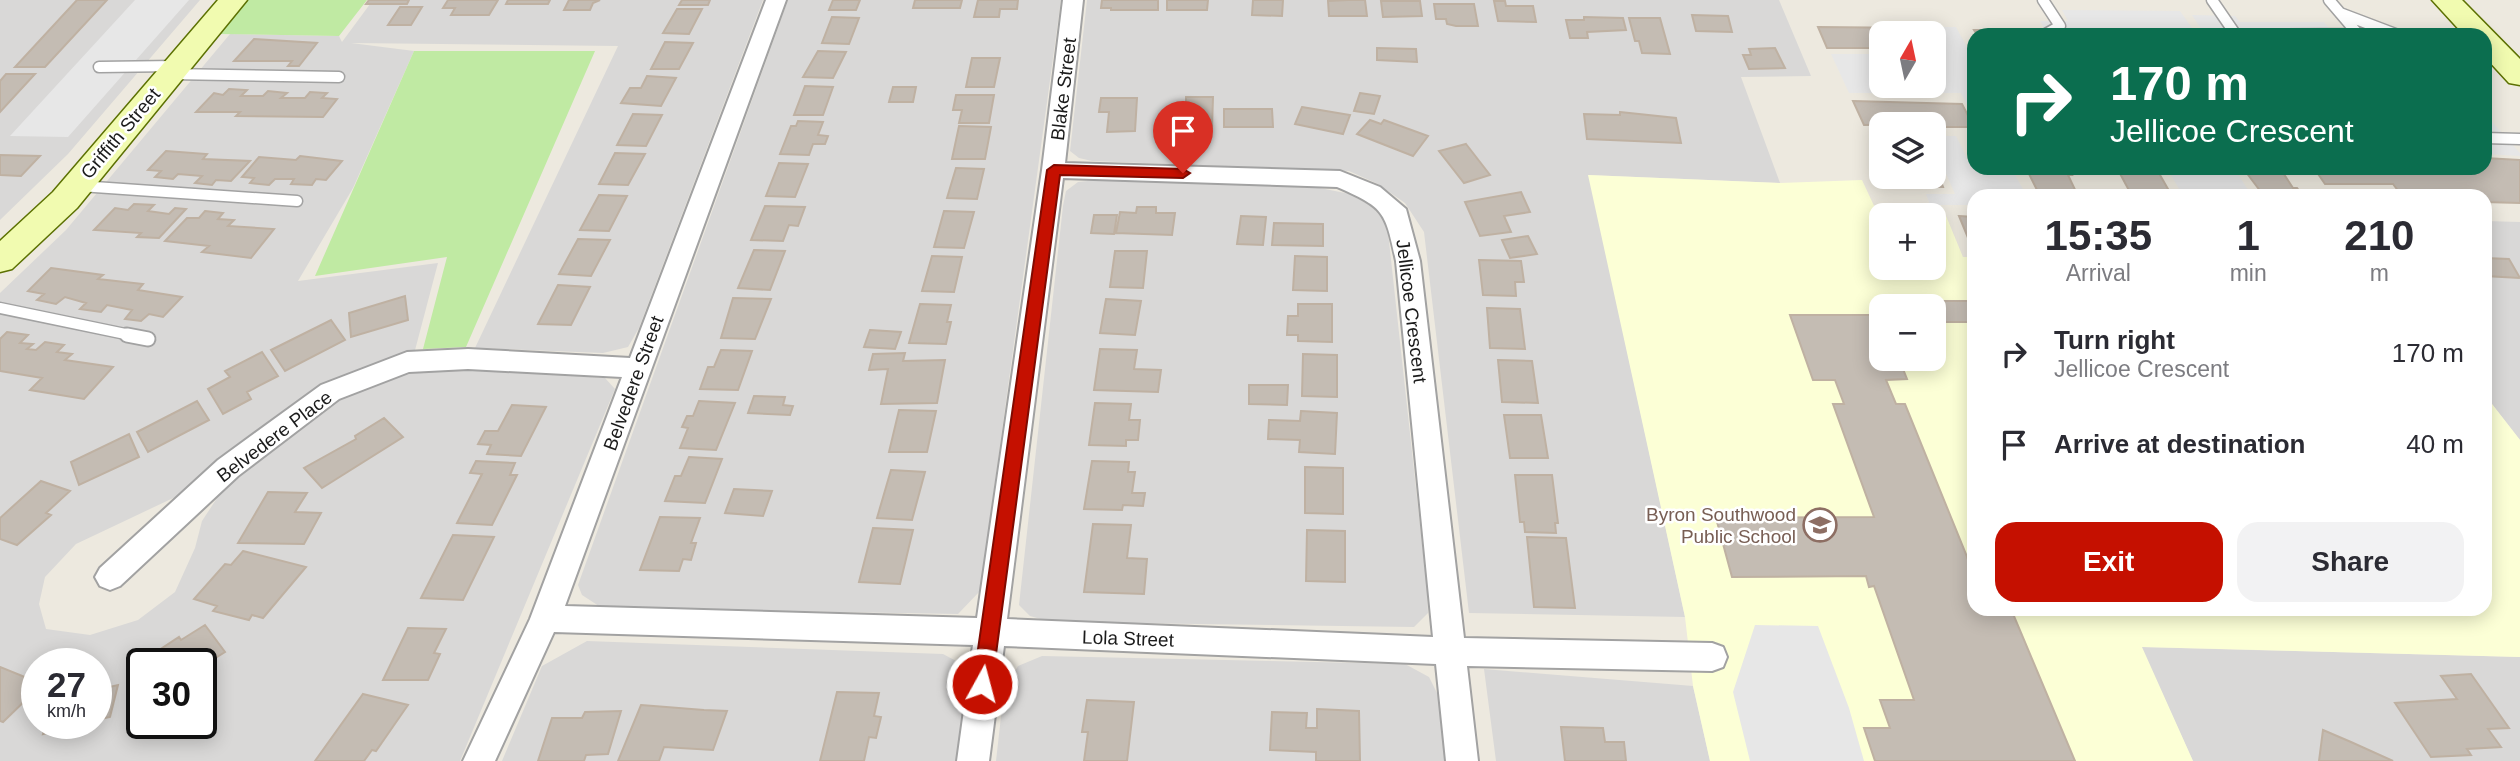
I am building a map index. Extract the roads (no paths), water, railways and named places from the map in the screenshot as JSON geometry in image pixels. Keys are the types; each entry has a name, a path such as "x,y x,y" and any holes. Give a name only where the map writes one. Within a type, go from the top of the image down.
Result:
{"street":[{"name":"Griffith Street","path":"0,260 76,186 233,0"},
{"name":"Belvedere Street","path":"479,761 544,619 776,0"},
{"name":"Blake Street","path":"973,761 1054,170 1073,0"},
{"path":"2445,0 2471,28"},
{"path":"2492,50 2520,76"},
{"name":"Jellicoe Crescent","path":"1054,170 1340,179 1372,193 1398,215 1408,261 1462,761"},
{"name":"Belvedere Place","path":"110,577 228,468 330,391 407,362 468,359 638,368"},
{"name":"Lola Street","path":"544,619 989,632 1450,651 1712,657"}],"lane":[{"path":"2043,0 2060,26 2056,28"},
{"path":"2212,0 2231,28"},
{"path":"2329,0 2353,28"},
{"path":"2340,13 2380,28"},
{"path":"99,67 339,77"},
{"path":"2492,138 2520,139"},
{"path":"76,186 297,201"},
{"path":"0,308 148,339"}],"place":[{"name":"Byron Southwood Public School","path":"1820,525"}]}
